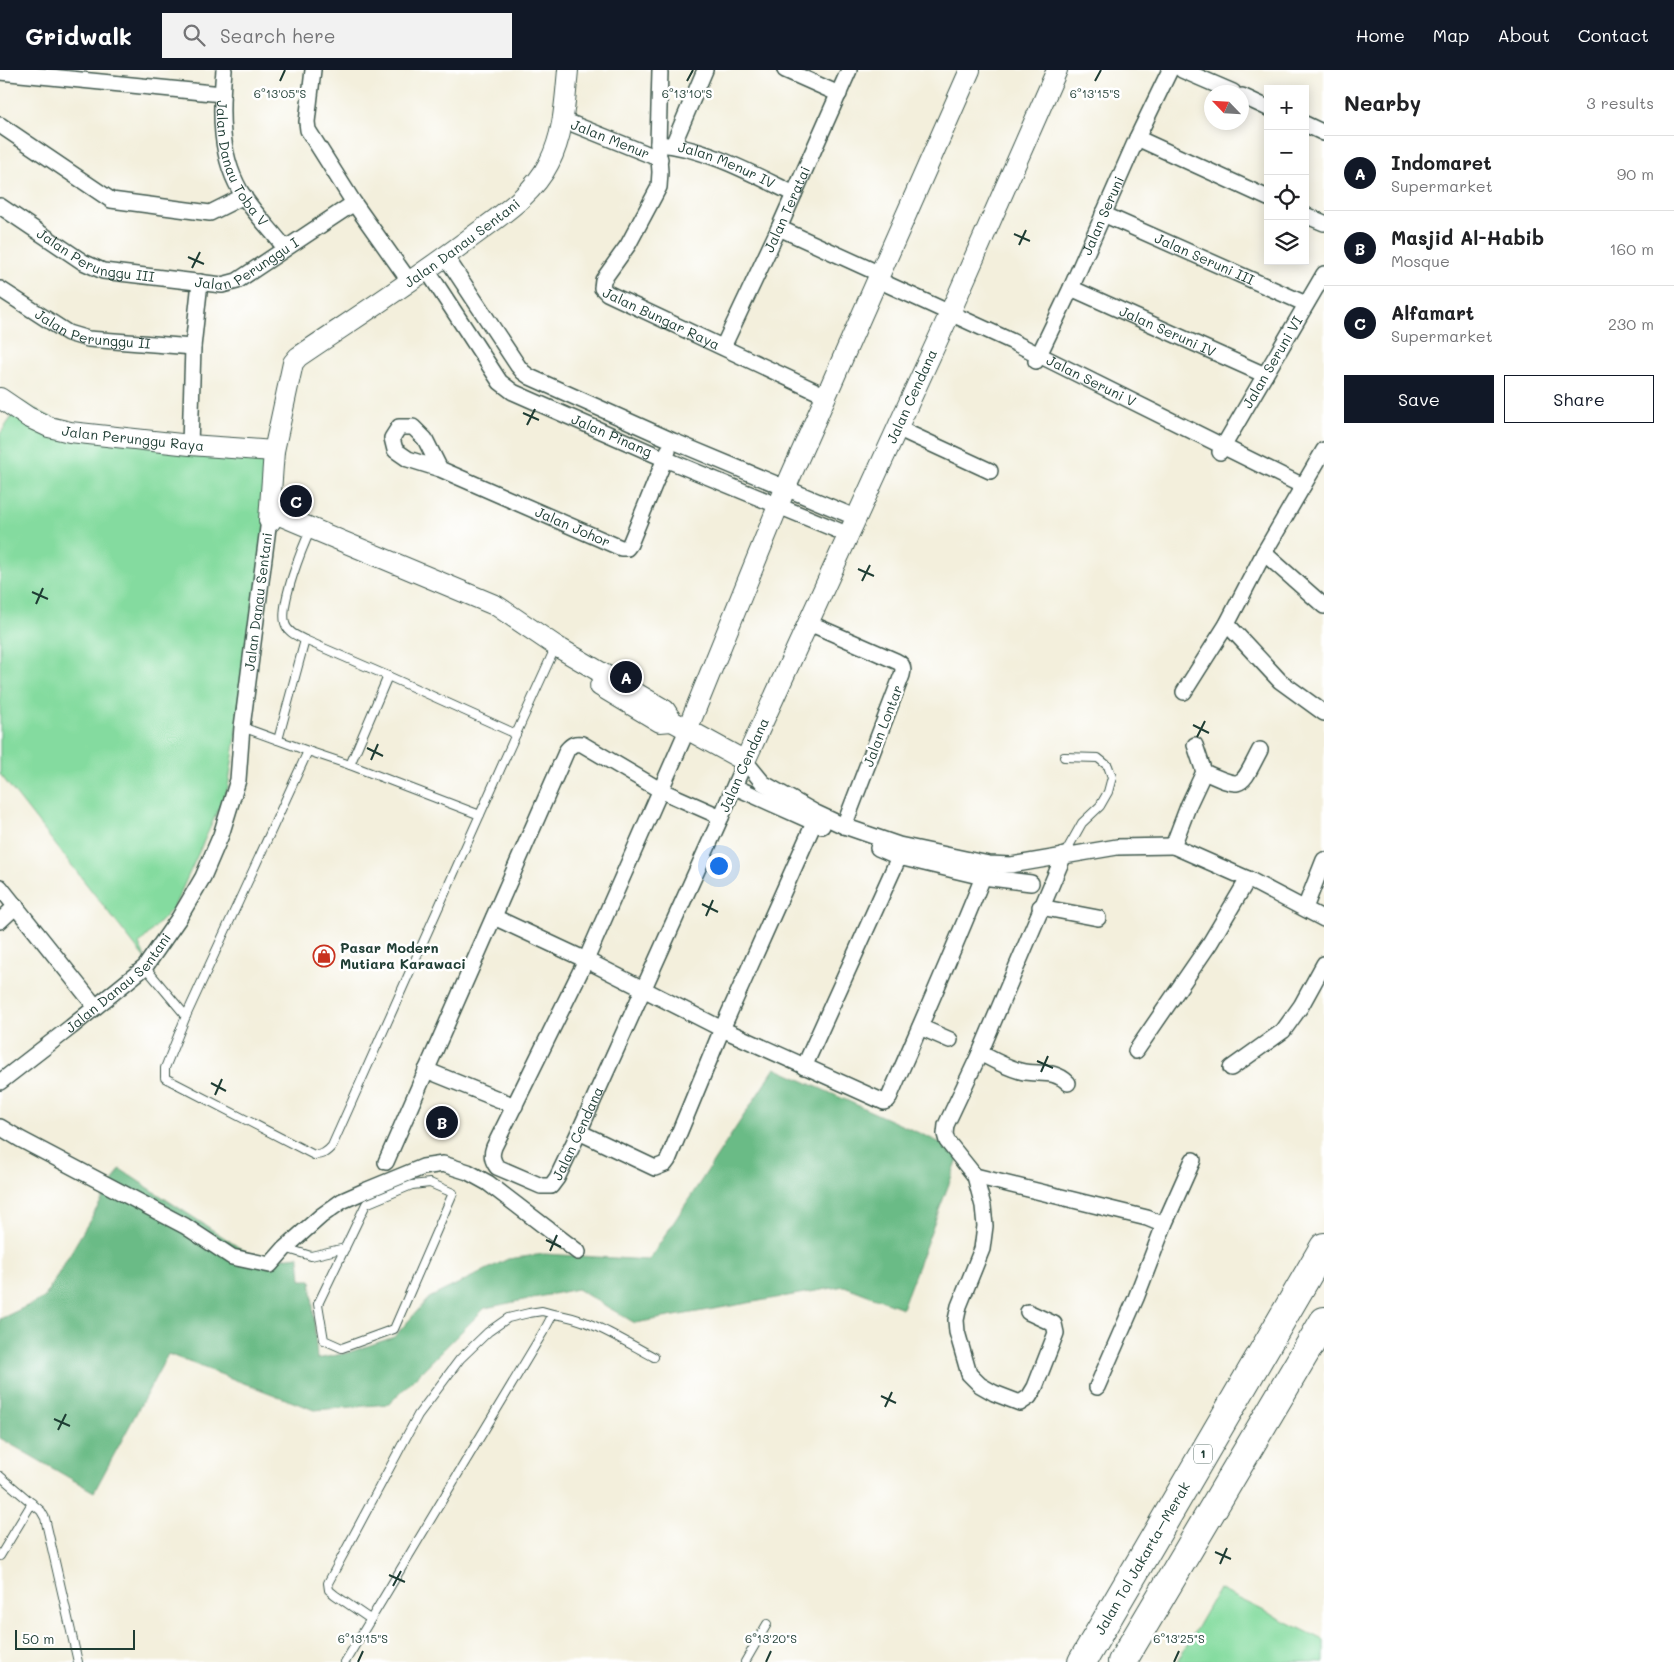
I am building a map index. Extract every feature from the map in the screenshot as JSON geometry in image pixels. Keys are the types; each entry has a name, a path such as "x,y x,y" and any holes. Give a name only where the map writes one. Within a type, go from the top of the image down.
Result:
{"highway":[{"name":"Jalan Tol Jakarta–Merak","path":"1082,1662 1324,1247"},
{"path":"1122,1662 1324,1321"}],"street":[{"name":"Jalan Danau Toba V","path":"224,70 222,94 225,153 244,196 285,248"},
{"path":"313,70 307,122 308,130 354,203 410,282"},
{"name":"Jalan Danau Sentani","path":"0,1082 144,967 179,918 203,877 221,835 238,780 242,727 270,515 274,451 293,363 298,356 446,257 534,187 550,163 562,130 568,70"},
{"name":"Jalan Menur","path":"563,120 664,150 660,70"},
{"path":"785,70 839,94"},
{"name":"Jalan Teratai","path":"723,347 779,228 849,70"},
{"name":"Jalan Cendana","path":"970,70 782,498 679,725 660,790 586,960 494,1147 492,1153 493,1162 497,1167 541,1186 550,1186 557,1178 579,1132 722,817 745,761 948,316 1057,70"},
{"name":"Jalan Seruni","path":"1037,358 1071,288 1137,138 1170,70"},
{"path":"1182,70 1217,85"},
{"path":"664,150 702,71"},
{"path":"0,72 222,94"},
{"path":"1249,99 1264,106"},
{"path":"0,125 111,200 210,213 244,196"},
{"path":"1309,126 1324,133"},
{"path":"1137,138 1264,196"},
{"name":"Jalan Menur IV","path":"664,150 732,164 794,194"},
{"name":"Jalan Bungar Raya","path":"664,150 659,187 628,245 603,280 602,288 607,293 826,396"},
{"name":"Jalan Perunggu I","path":"190,445 193,347 200,282 222,285 237,281 354,203"},
{"name":"Jalan Perunggu III","path":"0,206 83,262 102,271 200,282"},
{"name":"Jalan Seruni III","path":"1103,214 1306,304"},
{"path":"1309,217 1324,223"},
{"name":"Jalan Seruni V","path":"779,228 948,316 1009,344 1301,489"},
{"name":"Jalan Pinang","path":"446,257 523,372 530,377 729,465 782,498"},
{"name":"Jalan Pinang","path":"427,270 500,382 506,388 721,482 782,498 853,527"},
{"name":"Jalan Seruni VI","path":"1222,449 1324,274"},
{"name":"Jalan Perunggu II","path":"0,288 68,333 76,336 88,339 193,347"},
{"name":"Jalan Seruni IV","path":"1071,288 1265,375"},
{"name":"Jalan Perunggu Raya","path":"0,398 28,417 70,432 190,445 274,451"},
{"path":"897,428 990,471"},
{"name":"Jalan Johor","path":"440,469 621,548 627,548 673,441"},
{"path":"1184,692 1228,624 1264,553 1324,450"},
{"path":"721,482 729,465"},
{"path":"270,515 426,581 495,616 554,650 646,715 660,722 679,725 745,761 763,783 816,813 844,826 899,845 989,864 1011,865 1117,847 1173,846 1248,878 1324,919"},
{"path":"1264,553 1324,606"},
{"name":"Jalan Lontar","path":"809,623 896,661 903,667 902,676 844,826"},
{"path":"1228,624 1280,681 1324,713"},
{"path":"386,1162 571,745 582,744 660,790 722,817"},
{"path":"1173,846 1204,772 1195,745"},
{"path":"1204,772 1228,783 1235,784 1241,782 1246,777 1260,750"},
{"path":"735,787 900,857 983,877 1031,883"},
{"path":"579,1132 654,1168 665,1164 722,1029 814,822"},
{"path":"1028,1312 1054,1324 1056,1332 1035,1387 1029,1398 1020,1403 994,1393 980,1385 969,1374 957,1332 958,1306 982,1249 985,1226 983,1206 975,1176 947,1141 945,1134 946,1125 980,1053 1040,907 1064,855"},
{"path":"804,1066 900,857"},
{"path":"1305,908 1324,860"},
{"path":"494,916 722,1029 881,1102 886,1102 955,946 983,877"},
{"path":"1136,1051 1210,944 1248,878"},
{"path":"0,887 95,1006"},
{"path":"0,921 16,906"},
{"path":"1040,907 1098,918"},
{"path":"1230,1068 1283,1030 1302,1006 1324,964"},
{"path":"920,1026 950,1040"},
{"path":"980,1053 1005,1067 1022,1072 1055,1074 1062,1077 1068,1083"},
{"path":"426,1070 515,1106"},
{"path":"0,1127 184,1226 232,1257 270,1266 285,1248 321,1216 342,1201 422,1167 443,1164 468,1172 488,1184 578,1252"},
{"path":"1097,1387 1193,1160"},
{"path":"975,1176 1147,1218 1164,1225"}],"lane":[{"path":"310,531 285,604 285,624 292,634 516,734"},
{"path":"278,740 304,640"},
{"path":"308,751 186,1016 165,1068 165,1078 314,1154 320,1155 327,1152 332,1146 554,650"},
{"path":"350,765 388,676"},
{"path":"242,727 350,765 480,815"},
{"path":"1064,757 1098,758 1108,766 1112,777 1108,792 1100,806 1082,823 1064,855"},
{"path":"144,967 186,1016"},
{"path":"430,1183 453,1192 394,1329 342,1348 324,1340 318,1304 345,1248 366,1204 412,1185 430,1183"},
{"path":"285,1248 311,1256 345,1248"},
{"path":"370,1619 329,1590 328,1583 418,1415 460,1358 488,1332 508,1318 529,1313 542,1312 569,1316 584,1321 654,1357"},
{"path":"345,1662 553,1314"},
{"path":"0,1476 41,1511 45,1518 78,1662"},
{"path":"0,1556 32,1503"},
{"path":"745,1662 767,1624"}],"green space":[{"path":"22,402 86,436 281,449 228,788 174,907 139,944 146,960 0,774 0,434"},
{"path":"775,1068 961,1152 902,1308 844,1286 635,1323 577,1289 485,1308 389,1404 314,1410 168,1354 94,1492 0,1438 0,1319 44,1298 120,1169 258,1260 299,1256 301,1280 311,1280 317,1359 347,1353 394,1337 429,1298 508,1259 544,1254 649,1260"},
{"path":"1219,1589 1324,1640 1324,1662 1177,1662"}],"place":[{"name":"Alfamart","path":"296,501"},
{"name":"Indomaret","path":"626,677"},
{"name":"Pasar Modern Mutiara Karawaci","path":"324,956"},
{"name":"Masjid Al-Habib","path":"442,1122"}]}
